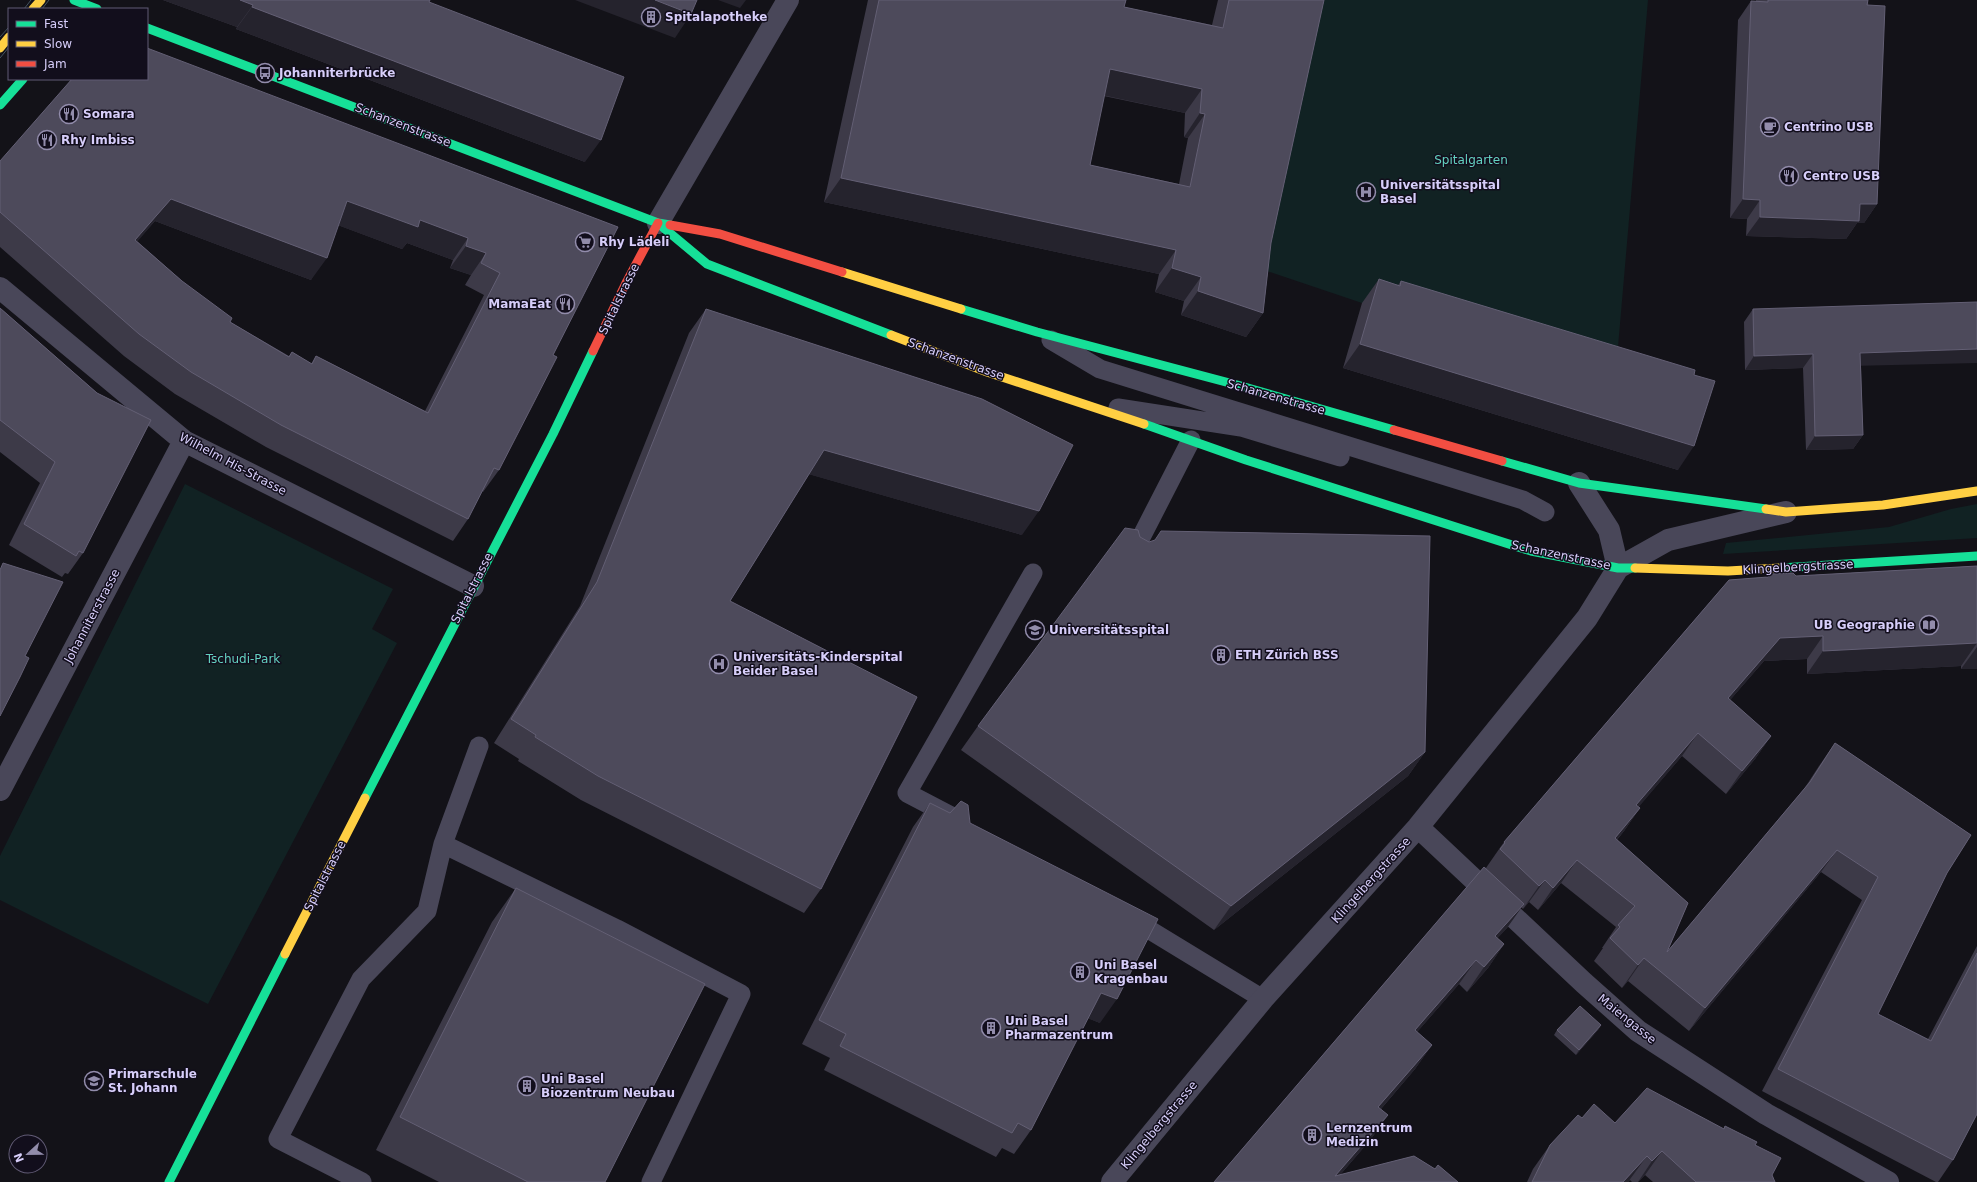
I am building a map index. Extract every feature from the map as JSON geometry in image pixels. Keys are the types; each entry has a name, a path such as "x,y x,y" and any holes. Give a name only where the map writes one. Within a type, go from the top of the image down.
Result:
{"main road":[{"path":"34,8 41,0"},
{"path":"74,0 94,8"},
{"name":"Schanzenstrasse","path":"148,28 658,223 720,234 1037,332 1248,388 1579,483"},
{"path":"0,48 8,38"},
{"path":"0,105 22,80"},
{"name":"Schanzenstrasse","path":"658,223 707,264 987,372 1088,404 1246,460 1530,551 1618,568"},
{"name":"Spitalstrasse","path":"169,1182 473,586 553,434 627,281 658,223"},
{"name":"Klingelbergstrasse","path":"1579,483 1786,512 1883,505 1977,491"},
{"name":"Klingelbergstrasse","path":"1618,568 1728,570 1977,556"}],"street":[{"name":"Spitalstrasse","path":"658,223 788,0"},
{"name":"Wilhelm His-Strasse","path":"0,288 184,441 473,586"},
{"name":"Johanniterstrasse","path":"0,790 184,441"},
{"name":"Schanzenstrasse","path":"1579,483 1609,530 1618,568"},
{"name":"Klingelbergstrasse","path":"1112,1182 1263,999 1418,827 1587,618 1618,568 1668,540 1786,512"},
{"name":"Maiengasse","path":"1418,827 1584,983 1638,1031 1766,1114 1888,1182"}],"lane":[{"path":"1037,332 1100,369 1523,500 1545,512 1523,511 1241,428 1088,404"},
{"path":"1132,555 1191,440"},
{"path":"964,823 907,793 1033,573"},
{"path":"362,1182 278,1139 361,979 427,911 442,844 480,746"},
{"path":"442,844 617,929 741,994 651,1182"},
{"path":"1115,909 1263,999"}],"green space":[{"name":"Spitalgarten","path":"1314,0 1648,0 1618,347 1362,303 1255,267"},
{"name":"Tschudi-Park","path":"185,484 393,589 372,629 397,643 208,1004 0,900 0,856"},
{"path":"1977,504 1977,538 1723,554 1726,543 1889,527 1951,509"}],"building":[{"path":"240,0 430,0 429,2 624,77 601,140 252,7 253,5"},
{"path":"655,0 697,0 691,14"},
{"path":"879,0 1126,0 1124,7 1223,28 1229,0 1324,0 1271,243 1263,313 1198,291 1201,277 1172,268 1176,250 841,178","holes":["1110,69 1202,89 1200,113 1205,114 1190,187 1090,165"]},
{"path":"1768,0 1868,0 1867,5 1885,6 1877,204 1860,204 1859,221 1760,217 1760,200 1743,199 1751,1 1768,2"},
{"path":"148,48 618,227 553,355 557,357 533,404 499,470 494,468 468,519 281,425 191,372 139,334 0,212 0,161 71,80 148,80","holes":["171,199 327,258 347,201 418,227 420,220 468,238 466,246 486,253 481,263 500,273 428,413 316,356 312,364 292,352 289,357 230,322 232,318 182,281 135,240"]},
{"path":"1379,279 1400,286 1401,281 1695,370 1694,375 1715,381 1694,446 1360,344"},
{"path":"1977,302 1977,349 1860,353 1863,435 1815,436 1813,354 1754,356 1753,309"},
{"path":"0,308 97,393 151,420 83,553 79,551 76,556 24,524 55,462 0,420"},
{"path":"706,309 982,399 1073,445 1039,511 824,450 730,601 917,697 821,889 598,776 535,737 536,735 511,719 597,582"},
{"name":"ETH Zürich BSS","path":"1125,528 1138,530 1140,537 1149,542 1155,540 1161,531 1430,536 1425,752 1231,906 978,726"},
{"path":"3,563 63,582 25,656 29,658 0,716 0,570"},
{"path":"1977,566 1977,643 1823,651 1823,636 1780,638 1728,698 1771,736 1742,771 1698,733 1636,805 1640,808 1615,838 1688,903 1667,952 1810,782 1835,743 1971,835 1947,873 1878,1014 1931,1041 1977,953 1977,1114 1953,1160 1778,1069 1878,877 1837,850 1705,1008 1644,958 1638,965 1610,938 1620,927 1618,925 1635,906 1577,860 1553,888 1545,880 1539,886 1500,849 1505,843 1504,842 1729,580 1768,577 1771,574 1793,573 1796,576"},
{"path":"961,801 968,805 970,823 1158,919 1117,999 1101,993 1031,1130 1018,1123 1012,1133 840,1046 846,1034 819,1020 930,803 950,813"},
{"path":"1484,867 1524,904 1495,936 1504,944 1484,967 1476,960 1415,1030 1432,1045 1378,1107 1388,1115 1335,1176 1414,1156 1435,1169 1438,1165 1458,1182 1214,1182"},
{"name":"Uni Basel Biozentrum Neubau","path":"516,888 705,984 605,1182 528,1182 400,1117"},
{"path":"1580,1006 1601,1025 1579,1050 1557,1030"},
{"path":"1647,1088 1724,1129 1725,1126 1757,1142 1755,1145 1781,1158 1772,1175 1775,1182 1696,1182 1662,1151 1652,1161 1647,1156 1623,1182 1532,1182 1550,1145 1578,1115 1582,1118 1594,1104 1615,1123"}],"tram line":[{"path":"25,8 31,0"},
{"path":"43,8 49,0"},
{"path":"0,37 8,28"},
{"path":"0,58 8,48"}],"traffic: fast":[{"path":"74,0 94,8"},
{"path":"148,28 658,223 670,225"},
{"path":"0,105 22,80"},
{"path":"659,224 707,264 891,335"},
{"path":"961,309 1037,332 1241,386 1394,430"},
{"path":"365,798 553,434 593,351"},
{"path":"1144,424 1246,460 1531,551 1618,568 1635,568"},
{"path":"1502,461 1579,483 1766,509"},
{"path":"1780,568 1977,556"},
{"path":"169,1182 285,954"}],"traffic: slow":[{"path":"34,8 41,0"},
{"path":"0,48 8,38"},
{"path":"842,272 961,309"},
{"path":"891,335 987,372 1144,424"},
{"path":"1766,509 1786,512 1883,505 1977,491"},
{"path":"1635,568 1728,571 1780,568"},
{"path":"285,954 365,798"}],"traffic: jam":[{"path":"593,351 627,281 658,223"},
{"path":"670,225 720,234 842,272"},
{"path":"1394,430 1502,461"}],"place":[{"name":"Spitalapotheke","path":"651,17"},
{"name":"Johanniterbrücke","path":"265,73"},
{"name":"Somara","path":"69,114"},
{"name":"Centrino USB","path":"1770,127"},
{"name":"Rhy Imbiss","path":"47,140"},
{"name":"Centro USB","path":"1789,176"},
{"name":"Universitätsspital Basel","path":"1366,192"},
{"name":"Rhy Lädeli","path":"585,242"},
{"name":"MamaEat","path":"565,304"},
{"name":"UB Geographie","path":"1929,625"},
{"name":"Universitätsspital","path":"1035,630"},
{"name":"ETH Zürich BSS","path":"1221,655"},
{"name":"Universitäts-Kinderspital Beider Basel","path":"719,664"},
{"name":"Uni Basel Kragenbau","path":"1080,972"},
{"name":"Uni Basel Pharmazentrum","path":"991,1028"},
{"name":"Primarschule St. Johann","path":"94,1081"},
{"name":"Uni Basel Biozentrum Neubau","path":"527,1086"},
{"name":"Lernzentrum Medizin","path":"1312,1135"}]}
